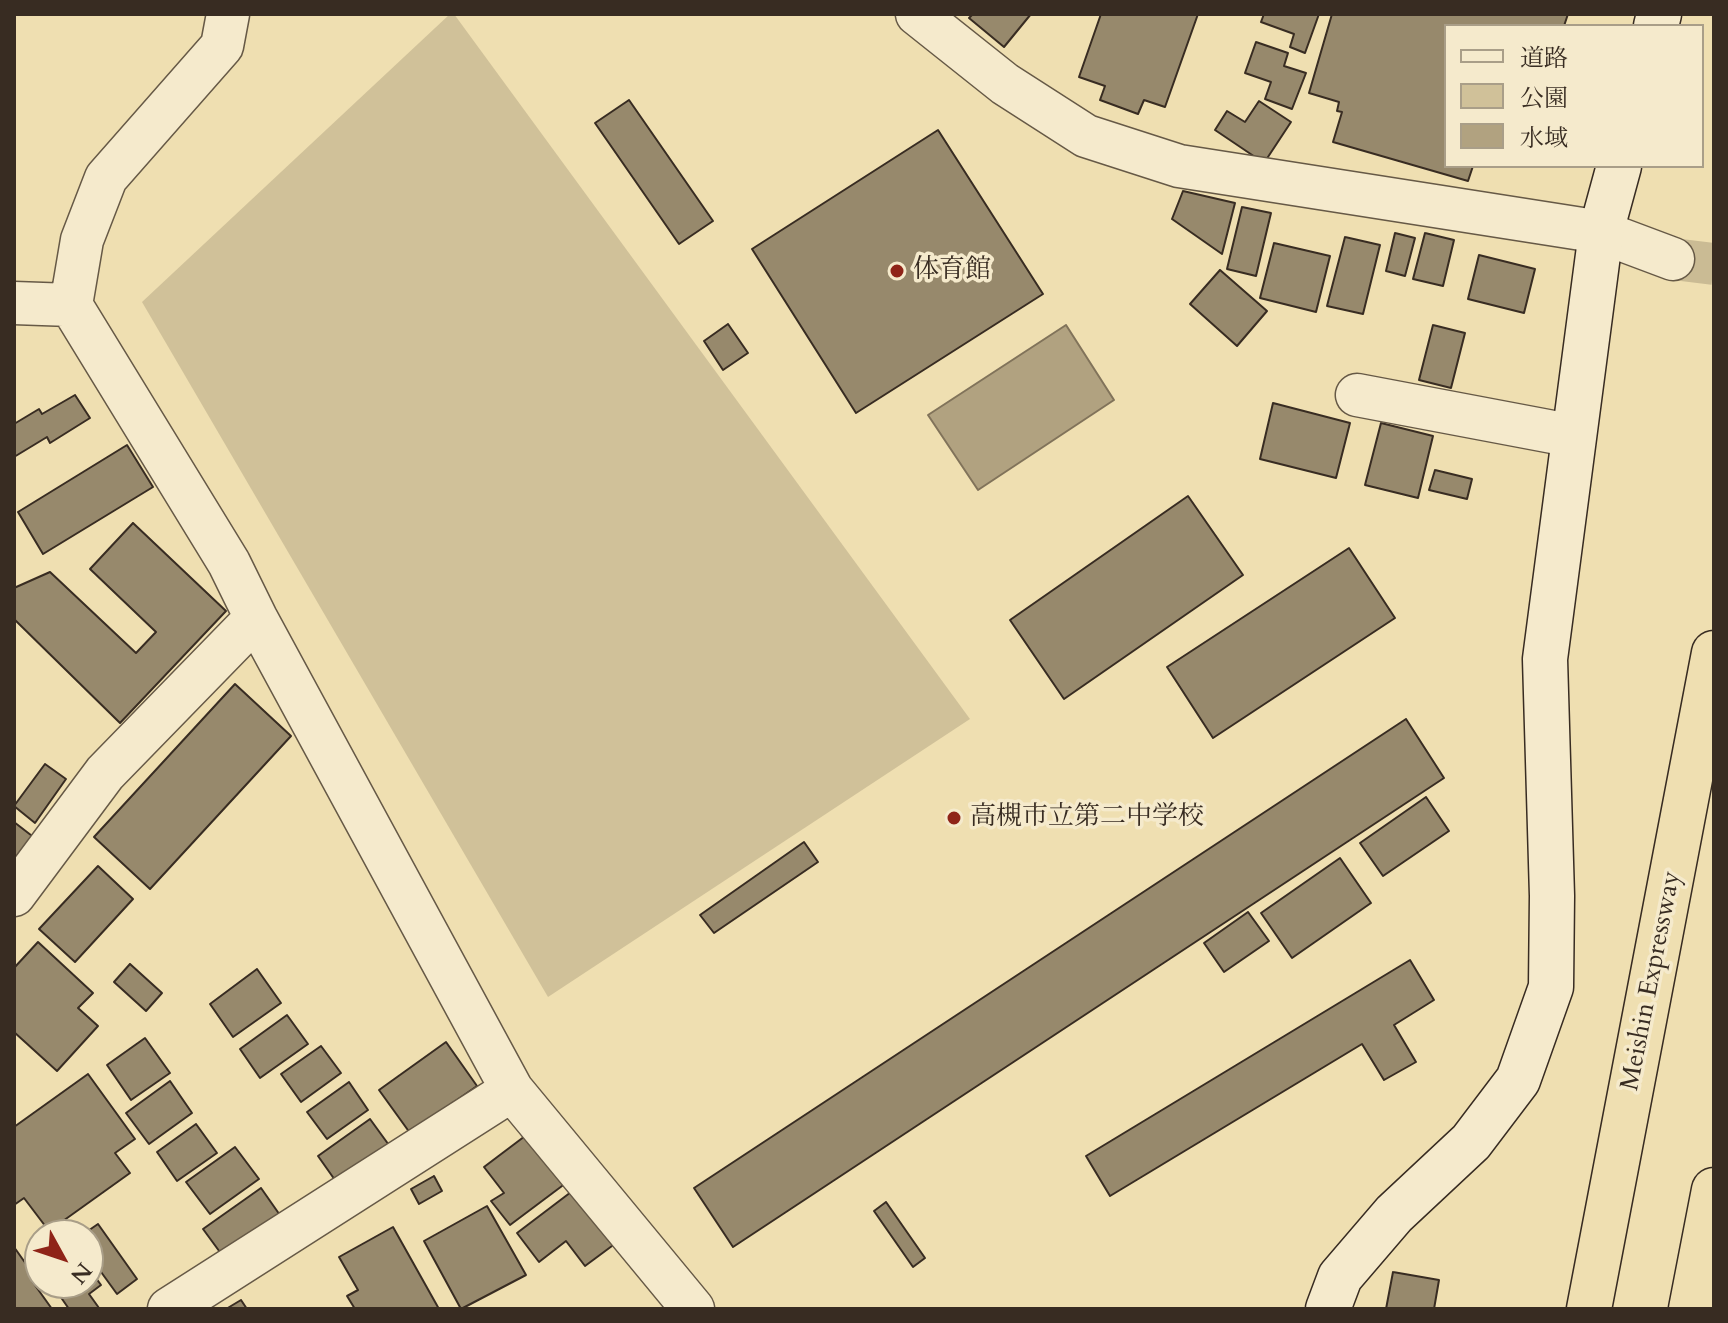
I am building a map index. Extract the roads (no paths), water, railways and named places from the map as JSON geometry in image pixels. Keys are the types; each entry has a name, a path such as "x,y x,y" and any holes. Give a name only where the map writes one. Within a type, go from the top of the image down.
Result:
{"highway":[{"name":"Meishin Expressway","path":"1589,1309 1714,653"},
{"path":"1691,1309 1714,1190"}],"street":[{"path":"228,14 222,46 106,178 82,240 71,305 229,563 512,1090 693,1309"},
{"path":"917,14 1005,84 1086,136 1179,166 1601,232 1673,259"},
{"path":"1328,1309 1340,1277 1394,1214 1471,1142 1518,1080 1551,987 1552,896 1545,659 1601,232 1618,168"},
{"path":"14,303 71,305"},
{"path":"1357,395 1574,436"},
{"path":"14,895 105,773 256,618"},
{"path":"169,1309 512,1090"}],"water":[{"path":"1066,325 1114,400 978,490 928,415"}],"tunnel":[{"path":"1673,259 1714,264"}],"place":[{"name":"体育館","path":"897,271"},
{"name":"高槻市立第二中学校","path":"954,818"}]}
